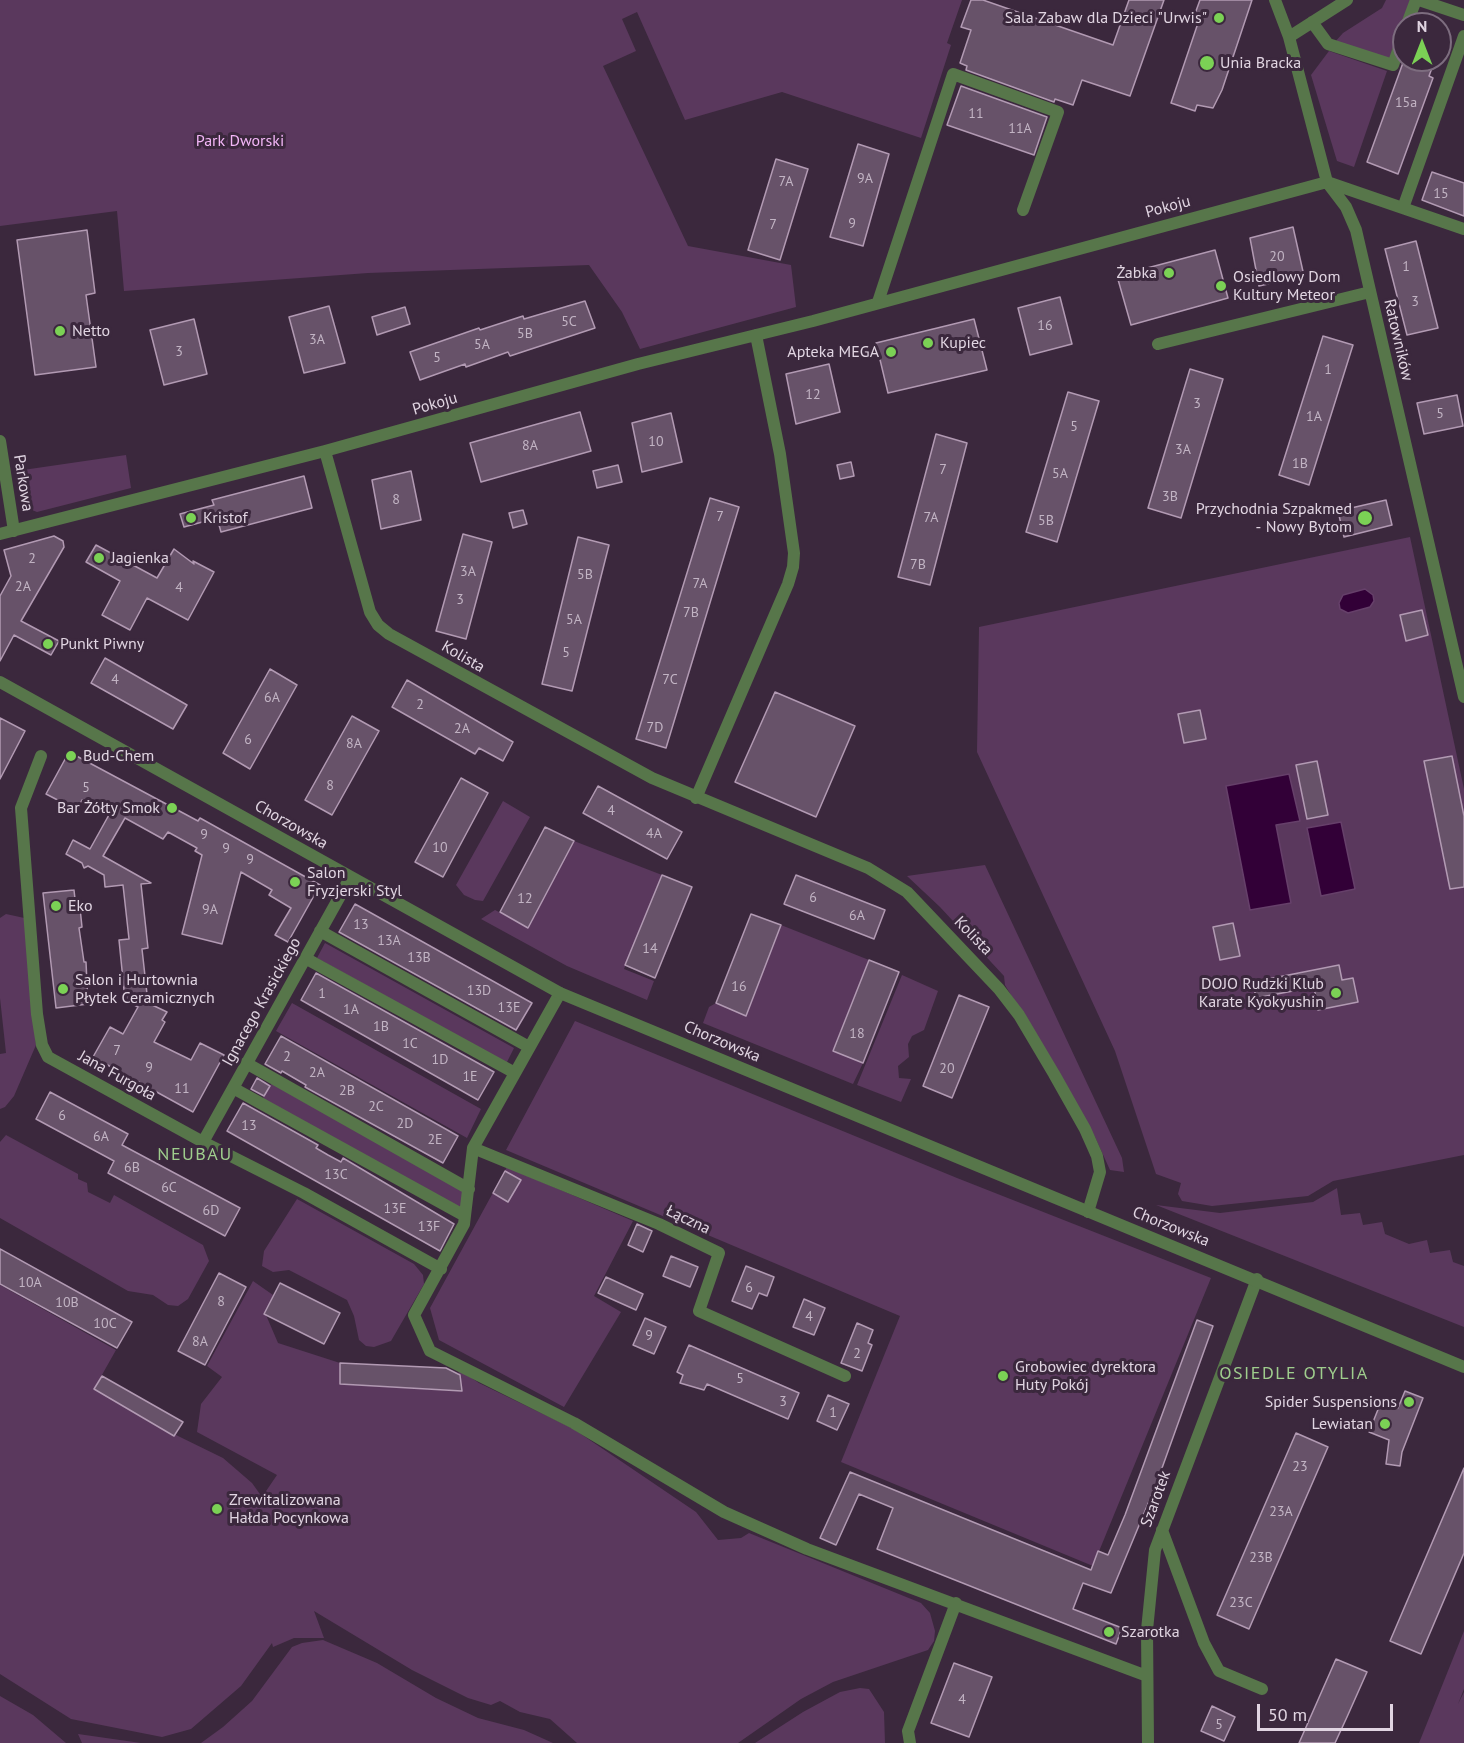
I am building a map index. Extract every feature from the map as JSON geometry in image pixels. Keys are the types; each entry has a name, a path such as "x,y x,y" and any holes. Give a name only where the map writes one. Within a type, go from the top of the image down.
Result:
{"street":[{"name":"Ratowników","path":"1275,0 1289,38 1327,182 1346,207 1356,230 1464,696"},
{"path":"1289,38 1347,0"},
{"path":"1418,0 1464,15"},
{"path":"1312,22 1328,45 1392,65"},
{"path":"1403,208 1464,36"},
{"path":"878,302 953,74 1058,112 1023,210"},
{"path":"1327,182 1464,229"},
{"name":"Pokoju","path":"0,534 325,451 638,364 756,335 1327,182"},
{"path":"1158,344 1370,292"},
{"path":"696,798 789,584 793,567 794,552 781,464 756,335"},
{"name":"Parkowa","path":"0,441 14,531"},
{"name":"Kolista","path":"325,451 370,612 378,625 389,634 507,701 652,778 884,876 907,892 968,954 1019,1015 1085,1128 1100,1172 1088,1212"},
{"name":"Chorzowska","path":"0,682 560,993 1088,1212 1257,1279 1464,1367"},
{"name":"Jana Furgoła","path":"41,756 21,808 32,957 42,1045 48,1057 203,1142 303,1192 441,1269"},
{"name":"Ignacego Krasickiego","path":"203,1142 350,878"},
{"path":"320,931 529,1047"},
{"path":"305,958 515,1073"},
{"path":"560,993 473,1148 464,1224 414,1315 430,1351 574,1423 724,1512 807,1549 1147,1676"},
{"path":"246,1063 469,1189"},
{"path":"232,1088 465,1216"},
{"name":"Łączna","path":"473,1148 659,1224 719,1253 699,1311 845,1376"},
{"name":"Szarotek","path":"1148,1743 1147,1630 1154,1562 1162,1530 1257,1279"},
{"path":"1162,1530 1204,1643 1219,1671 1262,1689"},
{"path":"910,1743 908,1731 956,1604"}],"green space":[{"name":"Park Dworski","path":"0,0 962,0 947,43 951,45 921,138 782,92 685,120 637,12 622,19 636,51 603,66 688,246 791,265 796,307 640,349 622,312 589,265 368,273 124,291 117,211 0,226"},
{"path":"1386,0 1413,0 1409,12 1392,12 1391,61 1334,43 1343,33 1382,8"},
{"path":"1329,51 1387,71 1354,167 1337,161 1311,75"},
{"path":"126,455 131,488 37,512 32,510 23,470"},
{"path":"1410,537 1464,789 1464,1155 1333,1181 1308,1196 1212,1206 1182,1201 1178,1194 1181,1183 1156,1174 1115,1051 977,752 979,627"},
{"path":"503,801 530,817 483,901 475,900 464,895 456,885"},
{"path":"574,841 662,875 624,969 654,981 647,1000 567,966 481,919 495,910 528,927"},
{"path":"985,865 1122,1158 1124,1172 1110,1170 1095,1137 1005,985 1004,976 940,907 907,876"},
{"path":"6,914 29,919 36,1045 14,1096 5,1107 0,1109 0,1054 6,1053 0,998 0,918"},
{"path":"781,925 869,960 833,1050 863,1063 853,1084 703,1023 709,1007 716,1003 746,1015"},
{"path":"325,943 514,1048 506,1064 317,958"},
{"path":"902,975 938,991 924,1030 912,1036 908,1044 909,1057 898,1066 899,1078 911,1079 901,1102 857,1085"},
{"path":"292,1003 481,1109 467,1138 276,1031"},
{"path":"575,1021 957,1178 1211,1278 1093,1566 841,1462 900,1316 506,1150"},
{"path":"274,1079 469,1189 465,1216 260,1103"},
{"path":"6,1135 78,1174 78,1179 87,1183 88,1192 110,1203 114,1195 203,1245 209,1261 188,1299 178,1306 168,1305 153,1295 128,1291 0,1218 0,1142"},
{"path":"507,1167 633,1221 594,1296 621,1312 564,1407 439,1340 430,1308"},
{"path":"1337,1188 1341,1215 1360,1213 1363,1225 1382,1222 1385,1234 1409,1244 1427,1240 1430,1253 1450,1250 1453,1262 1464,1266 1464,1327 1156,1205 1220,1213 1313,1202"},
{"path":"297,1199 414,1264 423,1275 424,1284 391,1341 374,1347 366,1346 359,1340 354,1316 347,1300 289,1270 273,1272 262,1266 264,1251"},
{"path":"253,1281 273,1295 266,1315 278,1343 340,1363 340,1384 462,1391 458,1369 479,1383 572,1428 696,1512 718,1540 741,1538 749,1533 921,1603 930,1613 935,1631 934,1641 928,1650 833,1682 801,1699 738,1743 577,1743 550,1719 520,1712 500,1701 491,1705 468,1698 412,1670 314,1611 324,1638 294,1638 273,1647 272,1643 241,1686 191,1729 162,1737 71,1719 0,1674 0,1285 116,1350 94,1389 176,1435 223,1458 252,1483 262,1497 277,1475 197,1432 201,1404 222,1377 207,1366"},
{"path":"1464,1631 1464,1689 1458,1704 1464,1692 1464,1743 1419,1743"},
{"path":"323,1640 377,1663 436,1698 478,1718 524,1730 553,1743 201,1743 252,1701 292,1647"},
{"path":"860,1688 869,1689 884,1712 885,1743 755,1743 803,1712 840,1692"},
{"path":"0,1696 33,1715 66,1743 0,1743"},
{"path":"78,1734 141,1743 82,1743"}],"shaded area":[{"path":"1365,589 1373,595 1374,601 1370,607 1348,613 1340,609 1339,603 1343,595"},
{"path":"1289,774 1300,821 1276,825 1291,903 1250,910 1226,786"},
{"path":"1341,822 1355,889 1321,896 1307,828"}],"building":[{"path":"971,0 983,0 1113,45 1129,0 1164,0 1130,96 1082,80 1073,105 1055,99 1054,102 966,70 967,66 960,63 971,30 961,27"},
{"name":"Unia Bracka","path":"1200,0 1252,0 1222,90 1213,108 1197,105 1195,111 1171,103 1198,23 1192,22"},
{"path":"1400,72 1430,72 1429,76 1433,78 1398,174 1367,162"},
{"path":"961,86 1047,117 1034,155 947,125"},
{"path":"858,144 889,154 863,246 830,237"},
{"path":"776,159 808,169 780,260 748,250"},
{"path":"1432,172 1464,183 1464,216 1422,200"},
{"path":"1293,227 1304,276 1259,286 1250,238"},
{"name":"Netto","path":"87,230 95,293 86,295 96,367 35,375 17,240"},
{"path":"1416,241 1438,328 1407,335 1385,249"},
{"path":"1215,250 1228,298 1131,325 1117,276"},
{"path":"1060,297 1072,344 1030,355 1018,308"},
{"path":"585,301 595,328 510,356 508,352 420,380 410,352 479,328 480,330 523,316 524,319"},
{"path":"329,306 345,363 304,373 289,317"},
{"path":"405,307 410,324 377,335 372,317"},
{"path":"194,319 207,374 164,385 150,330"},
{"path":"974,319 987,370 888,393 876,343"},
{"path":"1323,336 1353,345 1309,485 1279,475"},
{"path":"829,364 840,412 796,424 786,374"},
{"path":"1190,369 1223,379 1181,518 1148,508"},
{"path":"1068,392 1099,401 1057,542 1026,532"},
{"path":"1457,395 1463,426 1424,434 1417,403"},
{"path":"580,412 591,451 481,482 470,443"},
{"path":"671,413 682,462 642,472 632,423"},
{"path":"936,434 967,443 930,585 898,577"},
{"path":"851,462 854,476 840,479 837,465"},
{"path":"618,465 622,482 597,488 593,471"},
{"path":"411,471 421,520 381,529 372,480"},
{"path":"304,476 312,508 221,532 217,518 184,527 180,514 214,505 212,500"},
{"path":"710,498 739,507 666,748 636,739"},
{"name":"Przychodnia Szpakmed - Nowy Bytom","path":"1386,500 1392,525 1344,537 1338,511"},
{"path":"523,510 527,524 513,528 509,513"},
{"path":"463,534 492,542 466,639 436,631"},
{"path":"54,536 63,541 64,547 21,621 59,641 51,655 14,635 0,661 0,596 11,576 4,550"},
{"path":"578,537 609,545 572,691 542,684"},
{"path":"96,545 157,578 174,549 194,564 193,561 214,572 188,620 147,598 130,630 102,615 120,581 86,562"},
{"path":"1422,610 1428,635 1406,641 1400,615"},
{"path":"105,658 187,705 173,729 91,683"},
{"path":"270,669 297,685 250,769 223,753"},
{"path":"407,680 513,742 503,761 479,748 475,754 392,707"},
{"path":"775,692 855,726 816,817 735,782"},
{"path":"1200,710 1206,739 1184,743 1178,714"},
{"path":"352,716 379,731 332,815 305,800"},
{"path":"0,718 25,731 0,779"},
{"path":"69,752 198,821 200,818 320,885 288,942 275,935 291,908 269,895 272,890 241,872 222,944 182,934 202,855 195,851 197,848 168,832 163,839 125,818 103,856 151,883 141,884 148,948 142,949 148,1003 167,1012 162,1020 165,1022 154,1042 191,1060 200,1043 224,1055 193,1112 93,1057 110,1027 123,1034 138,1007 125,1000 119,940 129,939 123,885 105,887 104,875 88,866 84,868 82,863 66,854 73,840 90,849 110,813 82,800 77,810 46,794"},
{"path":"1452,756 1464,816 1464,887 1450,889 1424,761"},
{"path":"1317,761 1328,815 1307,819 1296,765"},
{"path":"461,778 488,793 443,877 415,862"},
{"path":"598,786 682,832 667,859 583,813"},
{"path":"545,827 574,841 528,928 500,912"},
{"path":"662,875 692,887 655,978 625,965"},
{"path":"796,875 885,910 874,939 784,904"},
{"path":"74,890 76,908 80,908 82,927 79,928 84,962 86,962 88,1004 56,1008 43,893"},
{"path":"355,904 532,1003 516,1030 339,932"},
{"path":"751,914 781,925 746,1016 716,1003"},
{"path":"1233,923 1240,956 1220,960 1213,927"},
{"path":"869,960 899,972 863,1063 833,1051"},
{"name":"DOJO Rudzki Klub Karate Kyokyushin","path":"1339,965 1342,980 1353,978 1358,1002 1318,1010 1314,987 1256,998 1253,982"},
{"path":"316,973 494,1072 478,1100 301,1000"},
{"path":"959,995 989,1007 952,1098 923,1086"},
{"path":"281,1036 458,1136 443,1163 305,1087 306,1085 282,1071 281,1073 265,1064"},
{"path":"257,1078 270,1086 264,1096 251,1089"},
{"path":"50,1092 128,1134 122,1145 240,1208 225,1236 108,1173 114,1161 36,1119"},
{"path":"243,1103 318,1145 316,1148 328,1155 341,1162 343,1158 454,1224 440,1251 227,1131"},
{"path":"505,1171 521,1180 508,1202 493,1193"},
{"path":"637,1224 652,1231 643,1252 628,1245"},
{"path":"0,1249 132,1322 117,1348 0,1284"},
{"path":"671,1256 698,1267 690,1287 663,1276"},
{"path":"746,1266 774,1277 767,1296 759,1293 752,1309 732,1301"},
{"path":"219,1273 246,1287 205,1365 178,1351"},
{"path":"606,1277 643,1294 636,1310 598,1293"},
{"path":"280,1283 340,1313 324,1344 264,1314"},
{"path":"804,1299 825,1308 814,1335 793,1327"},
{"path":"645,1318 666,1327 654,1354 633,1345"},
{"path":"1197,1320 1213,1326 1157,1482 1111,1593 1083,1583 1073,1609 1122,1628 1116,1644 877,1549 893,1508 859,1494 836,1545 820,1538 850,1472 1091,1570 1098,1551 1108,1555 1125,1515"},
{"path":"857,1323 873,1330 868,1343 872,1345 862,1371 841,1363"},
{"path":"689,1345 799,1393 788,1419 707,1384 704,1390 680,1383 683,1375 677,1372"},
{"path":"340,1363 446,1368 460,1375 462,1391 340,1384"},
{"path":"102,1376 183,1422 174,1436 94,1389"},
{"path":"1405,1391 1423,1398 1402,1452 1400,1466 1386,1464 1389,1440 1369,1432 1381,1402 1398,1408"},
{"path":"828,1395 849,1404 837,1430 817,1421"},
{"path":"1296,1433 1328,1447 1249,1629 1217,1615"},
{"path":"1464,1468 1464,1553 1421,1654 1390,1641"},
{"path":"1336,1659 1367,1672 1335,1743 1299,1743"},
{"path":"954,1663 992,1677 969,1737 931,1723"},
{"path":"1212,1706 1235,1717 1224,1741 1201,1731"}],"place":[{"name":"Sala Zabaw dla Dzieci \"Urwis\"","path":"1219,18"},
{"name":"Unia Bracka","path":"1207,63"},
{"name":"Żabka","path":"1169,273"},
{"name":"Osiedlowy Dom Kultury Meteor","path":"1221,286"},
{"name":"Netto","path":"60,331"},
{"name":"Kupiec","path":"928,343"},
{"name":"Apteka MEGA","path":"891,352"},
{"name":"Kristof","path":"191,518"},
{"name":"Przychodnia Szpakmed - Nowy Bytom","path":"1365,518"},
{"name":"Jagienka","path":"99,558"},
{"name":"Punkt Piwny","path":"48,644"},
{"name":"Bud-Chem","path":"71,756"},
{"name":"Bar Żółty Smok","path":"172,808"},
{"name":"Salon Fryzjerski Styl","path":"295,882"},
{"name":"Eko","path":"56,906"},
{"name":"Salon i Hurtownia Płytek Ceramicznych","path":"63,989"},
{"name":"DOJO Rudzki Klub Karate Kyokyushin","path":"1336,993"},
{"name":"Grobowiec dyrektora Huty Pokój","path":"1003,1376"},
{"name":"Spider Suspensions","path":"1409,1402"},
{"name":"Lewiatan","path":"1385,1424"},
{"name":"Zrewitalizowana Hałda Pocynkowa","path":"217,1509"},
{"name":"Szarotka","path":"1109,1632"}],"district":[{"name":"NEUBAU","path":"195,1155"},
{"name":"OSIEDLE OTYLIA","path":"1294,1374"}]}
